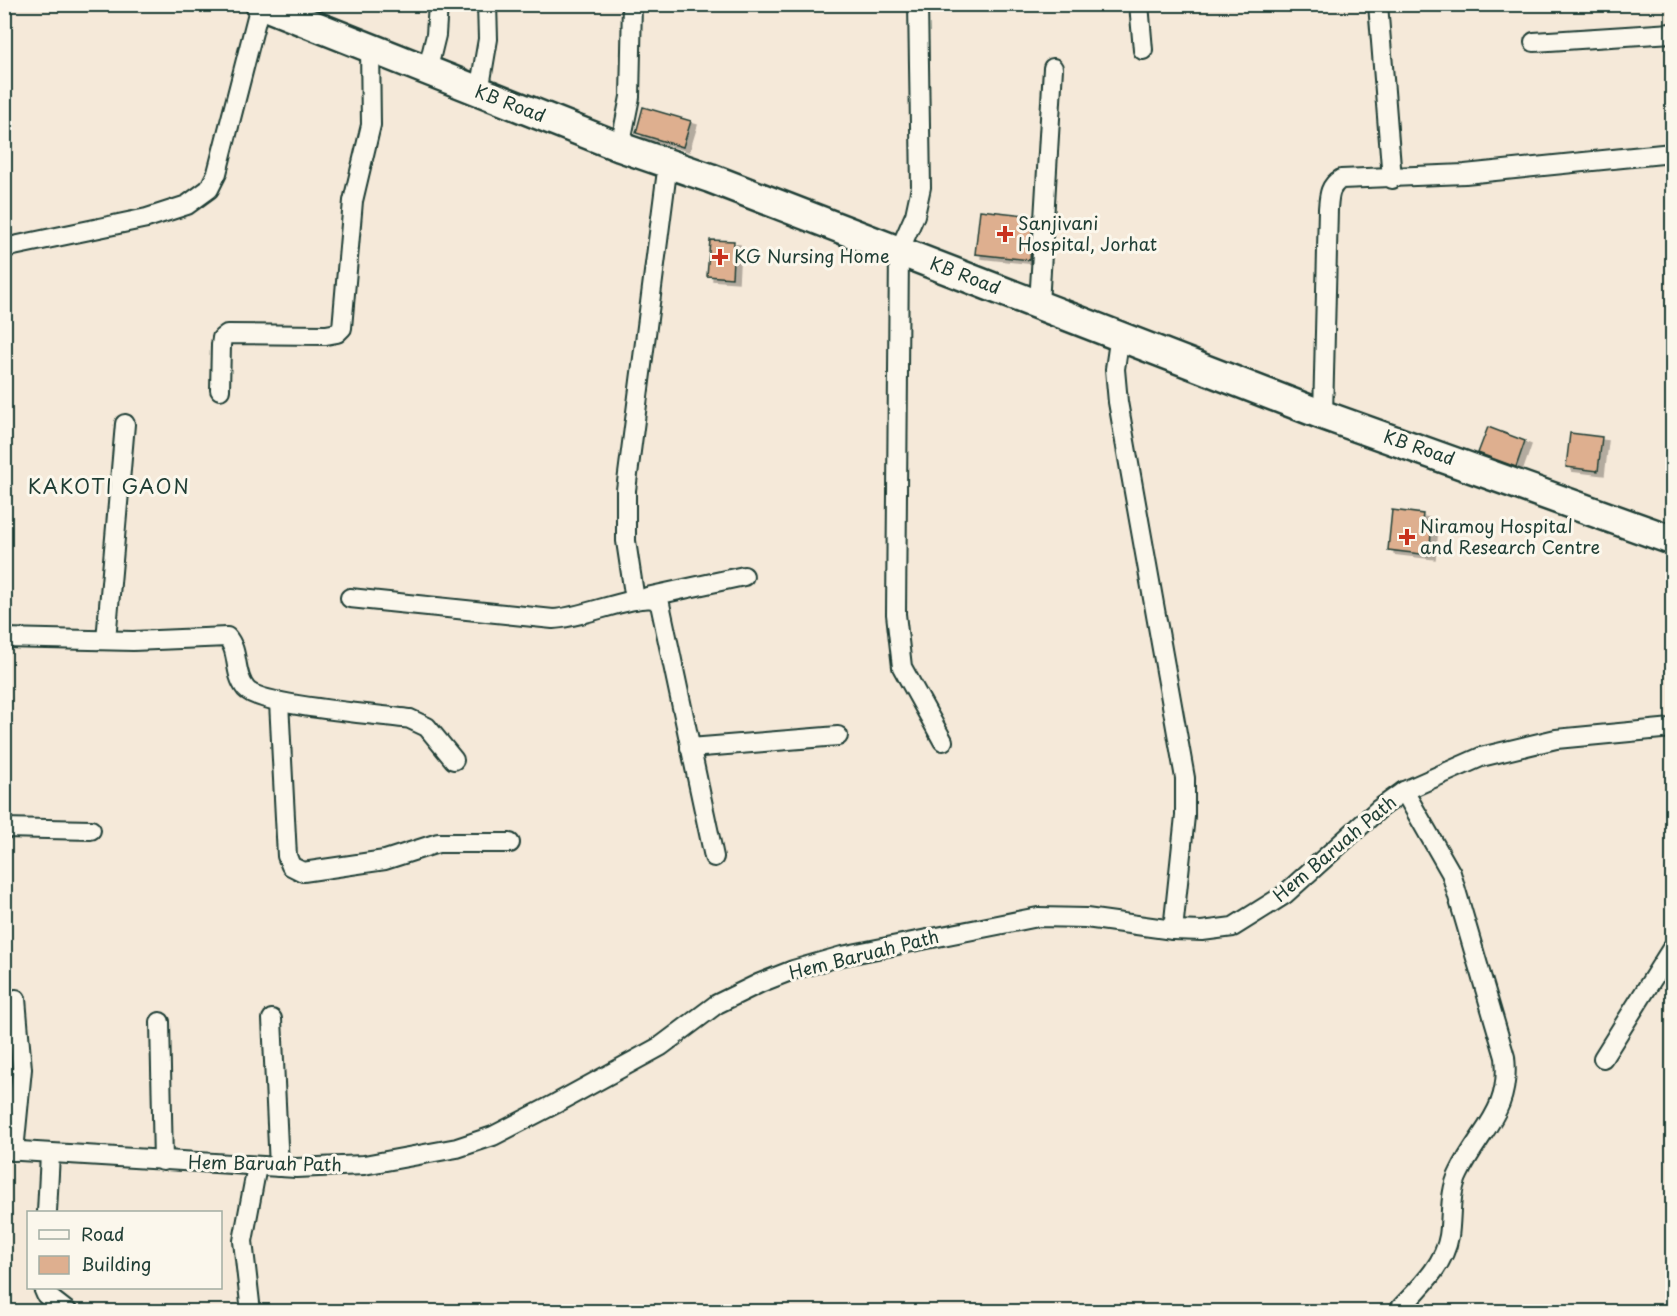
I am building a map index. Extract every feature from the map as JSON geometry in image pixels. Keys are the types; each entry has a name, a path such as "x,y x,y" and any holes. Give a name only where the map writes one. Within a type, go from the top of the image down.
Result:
{"main road":[{"name":"KB Road","path":"260,5 620,147 668,163 1120,334 1323,415 1672,540"}],"street":[{"path":"427,72 436,35 438,4"},
{"path":"480,92 487,48 487,4"},
{"path":"620,147 630,90 632,4"},
{"path":"918,4 921,186 915,215 899,251 897,642 902,667 943,741"},
{"path":"1139,4 1143,50"},
{"path":"1378,4 1392,179"},
{"path":"4,248 147,218 200,198 209,189 217,173 260,5"},
{"path":"1534,42 1672,33"},
{"path":"220,390 221,345 222,338 227,334 326,335 337,333 342,328 353,201 371,125 370,47"},
{"path":"1039,304 1053,68"},
{"path":"1323,415 1329,193 1333,184 1341,180 1392,179 1561,166 1672,153"},
{"path":"641,599 626,541 626,490 668,163"},
{"path":"1120,334 1115,369 1118,402 1185,778 1185,816 1173,930"},
{"path":"106,640 125,424"},
{"path":"350,598 553,620 571,619 641,599 744,576"},
{"path":"641,599 654,598 660,604 714,857"},
{"path":"4,644 5,638 106,640 227,637 234,648 237,670 247,691 279,702 410,719 427,727 454,760"},
{"path":"279,702 287,856 291,867 303,872 375,862 399,857 438,843 510,843"},
{"name":"Hem Baruah Path","path":"9,1150 279,1167 364,1165 445,1150 493,1136 661,1046 717,1004 793,970 842,956 1038,917 1086,918 1173,930 1217,930 1246,921 1284,895 1379,809 1404,791 1481,757 1510,748 1556,739 1672,728"},
{"path":"690,748 838,736"},
{"path":"1397,1311 1432,1273 1442,1257 1448,1239 1452,1193 1458,1174 1502,1105 1507,1074 1506,1057 1451,873 1404,791"},
{"path":"4,828 91,830"},
{"path":"1603,1058 1672,948"},
{"path":"9,1150 22,1069 16,999"},
{"path":"272,1019 279,1167"},
{"path":"160,1022 163,1161"},
{"path":"47,1211 50,1154"},
{"path":"251,1311 243,1241 257,1166"},
{"path":"44,1289 45,1295 68,1311"}],"building":[{"path":"643,107 691,121 683,147 636,133"},
{"path":"980,210 1033,216 1030,260 975,254"},
{"path":"710,240 734,241 732,278 707,276"},
{"path":"1488,427 1525,441 1516,467 1478,453"},
{"path":"1570,433 1602,437 1598,471 1566,467"},
{"path":"1392,510 1423,514 1422,521 1432,523 1429,555 1388,550"}],"place":[{"name":"Sanjivani Hospital, Jorhat","path":"1005,234"},
{"name":"KG Nursing Home","path":"720,257"},
{"name":"Niramoy Hospital and Research Centre","path":"1407,537"}],"district":[{"name":"KAKOTI GAON","path":"109,487"}]}
